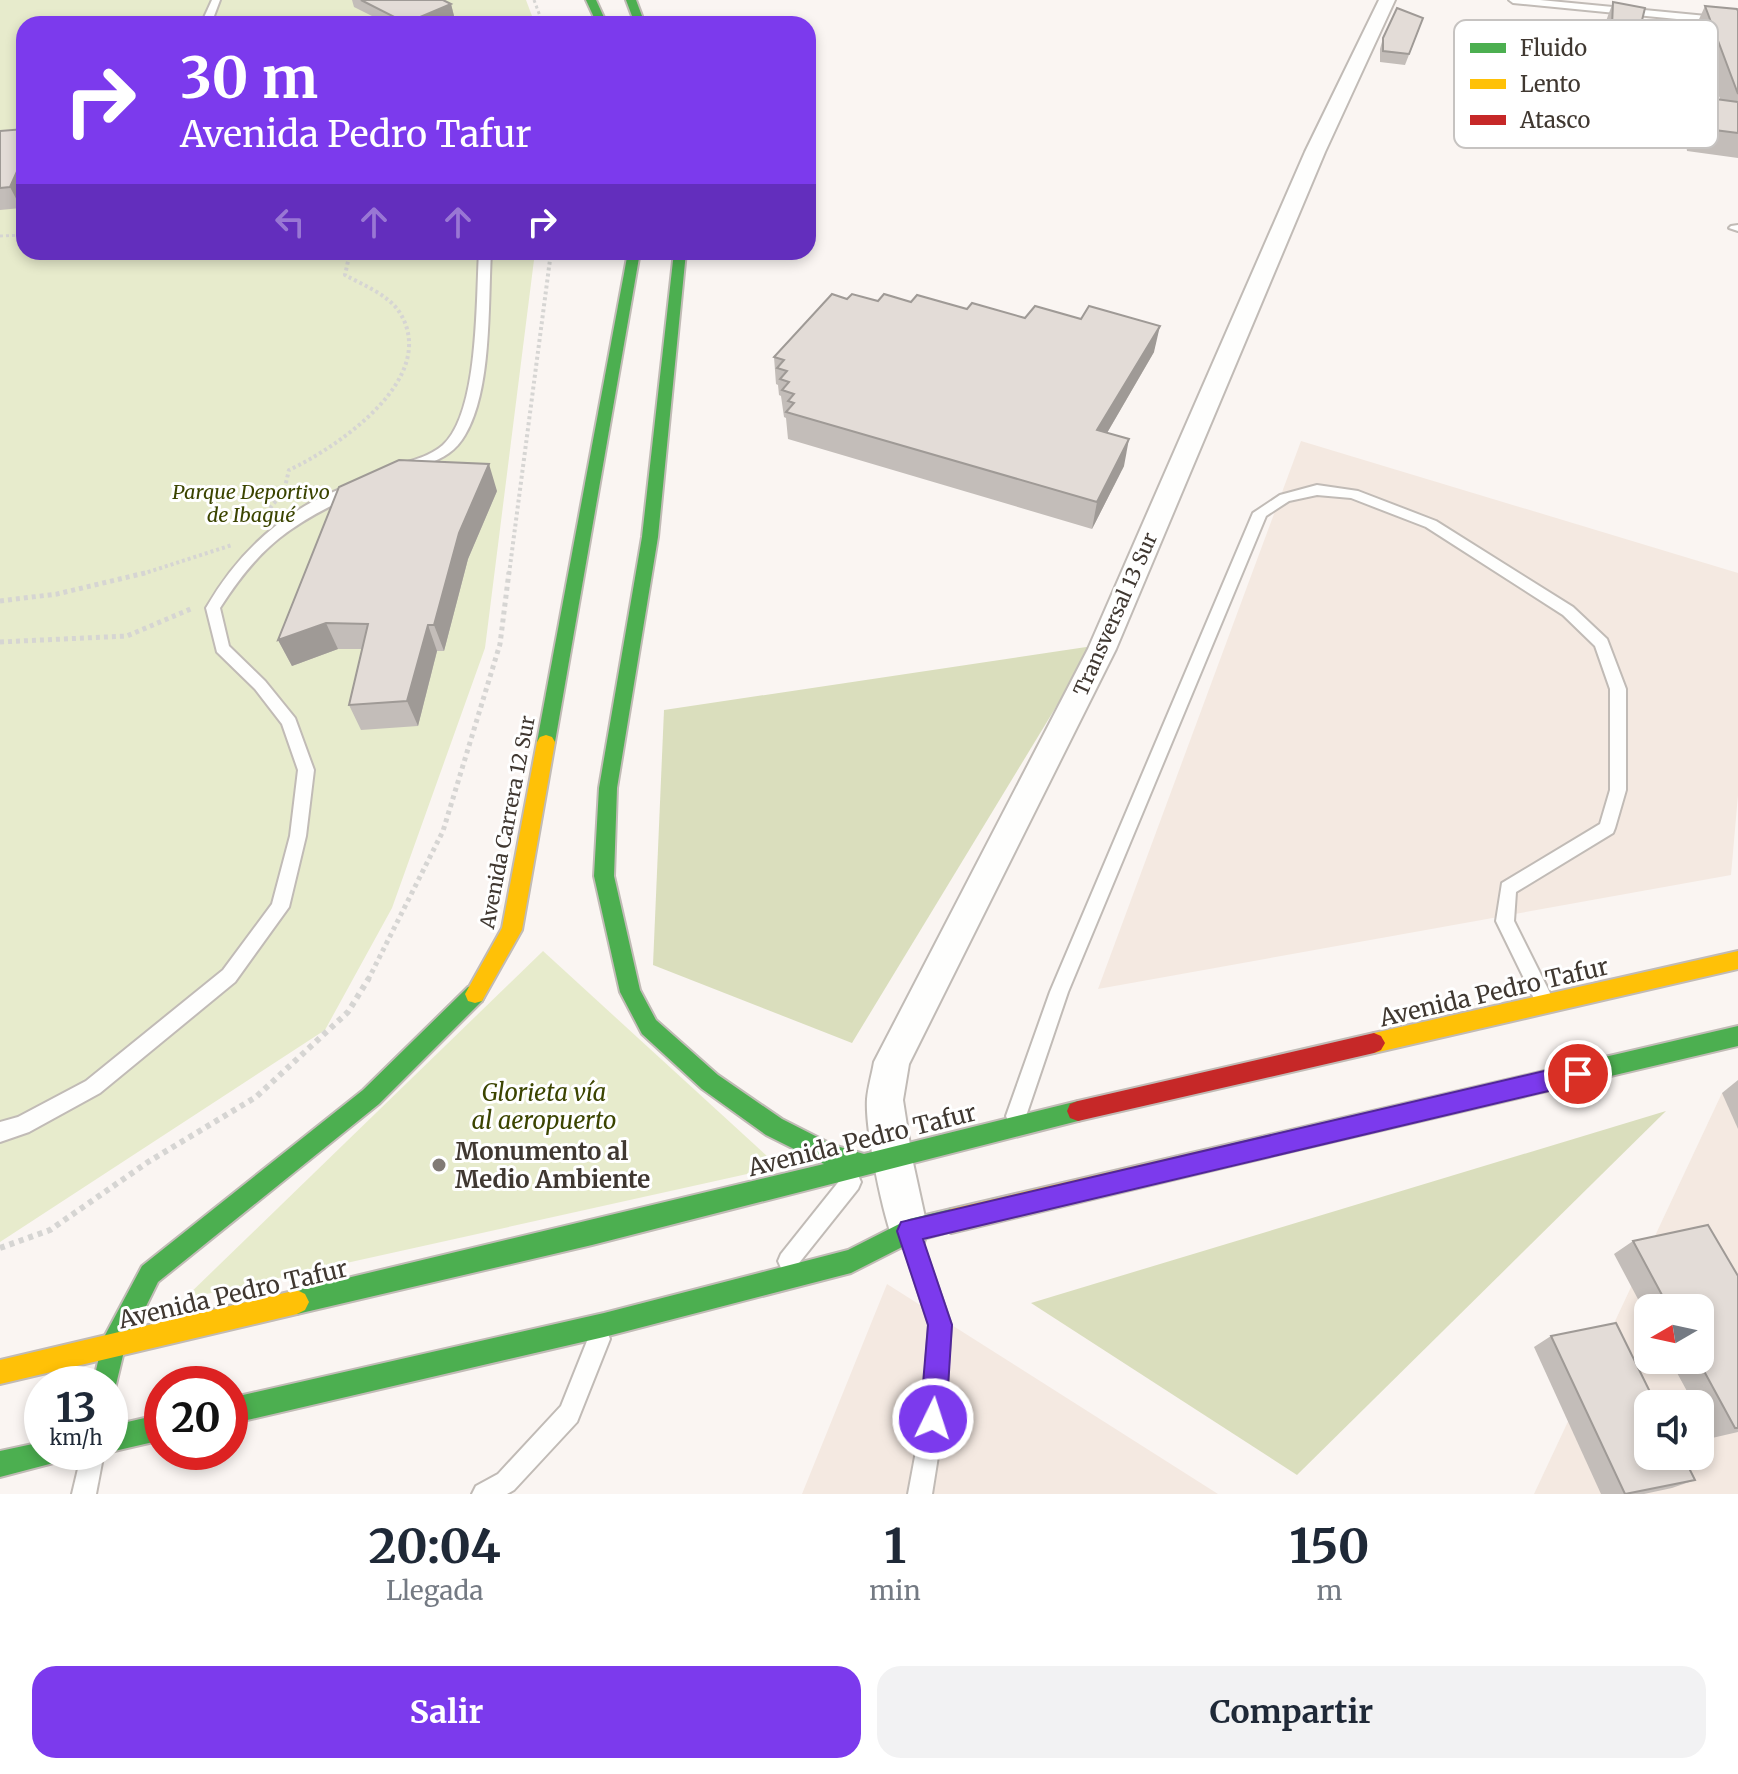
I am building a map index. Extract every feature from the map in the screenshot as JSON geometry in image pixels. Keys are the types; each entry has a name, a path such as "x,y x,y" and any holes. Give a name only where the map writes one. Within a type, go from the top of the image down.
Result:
{"street":[{"name":"Transversal 13 Sur","path":"909,1231 893,1158 885,1100 892,1062 1102,649 1315,152 1387,0"},
{"name":"Avenida Carrera 12 Sur","path":"108,1366 112,1348 150,1274 371,1097 476,993 512,930 633,260"},
{"path":"679,260 650,537 608,788 604,876 630,992 649,1027 710,1082 774,1127 830,1155 864,1165"},
{"name":"Avenida Pedro Tafur","path":"0,1372 112,1348 1013,1126 1738,960"},
{"path":"248,1407 604,1325 851,1261 909,1231 1738,1036"},
{"path":"0,1464 24,1458"}],"lane":[{"path":"1513,0 1716,20"},
{"path":"1718,20 1738,22"},
{"path":"391,473 447,449 464,427 474,399 484,260"},
{"path":"0,1132 22,1125 93,1087 229,976 280,907 298,836 306,770 289,722 260,685 222,648 213,608 234,573 259,544 299,513 365,485"},
{"path":"1013,1126 1059,992 1260,513 1285,498 1317,490 1353,494 1431,524 1568,611 1602,643 1618,689 1618,790 1607,828 1508,888 1505,921 1546,1005"},
{"path":"773,1281 864,1165"},
{"path":"909,1231 940,1325 933,1419 920,1494"},
{"path":"484,1494 506,1482 569,1414 604,1325"},
{"path":"84,1494 89,1470"}],"path":[{"path":"263,517 284,491 289,470 305,464 365,420 389,395 407,366 411,340 401,314 378,293 345,275 348,260"},
{"path":"0,1248 50,1230 148,1162 256,1097 348,1012 377,965 443,831 500,644 550,260"},
{"path":"0,601 74,590 184,562 235,544"},
{"path":"0,642 127,636 202,604"}],"shaded area":[{"path":"1301,441 1738,573 1738,795 1731,875 1098,989"},
{"path":"1738,1092 1738,1494 1534,1494 1722,1093"},
{"path":"887,1284 1218,1494 802,1494"}],"green space":[{"name":"Parque Deportivo de Ibagué","path":"0,0 526,0 532,16 16,16 16,260 534,260 485,648 392,908 325,1030 0,1242"},
{"path":"1093,646 852,1043 653,965 664,710"},
{"name":"Glorieta vía al aeropuerto","path":"543,951 779,1167 184,1299"},
{"path":"1666,1111 1297,1475 1031,1303"}],"building":[{"path":"361,0 443,0 451,4 423,16 392,16"},
{"path":"1613,2 1645,8 1642,20 1612,20"},
{"path":"1705,6 1738,11 1738,94 1718,41 1718,20 1710,20"},
{"path":"1397,8 1423,18 1409,54 1383,51 1383,38"},
{"path":"1718,99 1738,102 1738,133 1718,130"},
{"path":"16,130 16,174 10,187 0,188 0,131"},
{"path":"832,294 847,299 852,294 878,301 884,294 911,302 917,295 967,309 972,303 1025,318 1035,306 1081,319 1089,306 1160,326 1097,430 1129,439 1097,502 786,412 794,403 788,401 794,394 782,390 789,382 780,379 787,371 777,368 784,360 774,357"},
{"path":"399,460 489,464 459,533 434,625 428,625 407,701 349,705 368,624 326,623 278,640 339,487"},
{"path":"1708,1225 1738,1276 1738,1428 1735,1428 1706,1374 1714,1374 1714,1294 1661,1294 1633,1241"},
{"path":"1616,1323 1634,1359 1634,1374 1641,1374 1649,1390 1634,1390 1634,1470 1690,1470 1695,1480 1625,1494 1551,1336"}],"traffic: fast":[{"path":"591,0 598,16"},
{"path":"631,0 637,16"},
{"path":"546,742 633,260"},
{"path":"679,260 650,537 608,788 604,876 630,992 649,1027 710,1082 774,1127 830,1155 864,1165"},
{"path":"108,1366 112,1348 150,1274 371,1097 475,994"},
{"path":"1230,1155 1738,1036"},
{"path":"297,1302 592,1233 1078,1111"},
{"path":"248,1407 604,1325 851,1261 909,1231 951,1221"},
{"path":"128,1435 144,1431"},
{"path":"0,1464 24,1458"}],"traffic: slow":[{"path":"475,994 512,930 546,742"},
{"path":"1374,1043 1738,960"},
{"path":"951,1221 1230,1155"},
{"path":"0,1372 297,1302"}],"traffic: jam":[{"path":"1078,1111 1374,1043"}],"place":[{"name":"Monumento al Medio Ambiente","path":"439,1165"}],"route":[{"path":"933,1419 940,1325 909,1231 1578,1074"}]}
